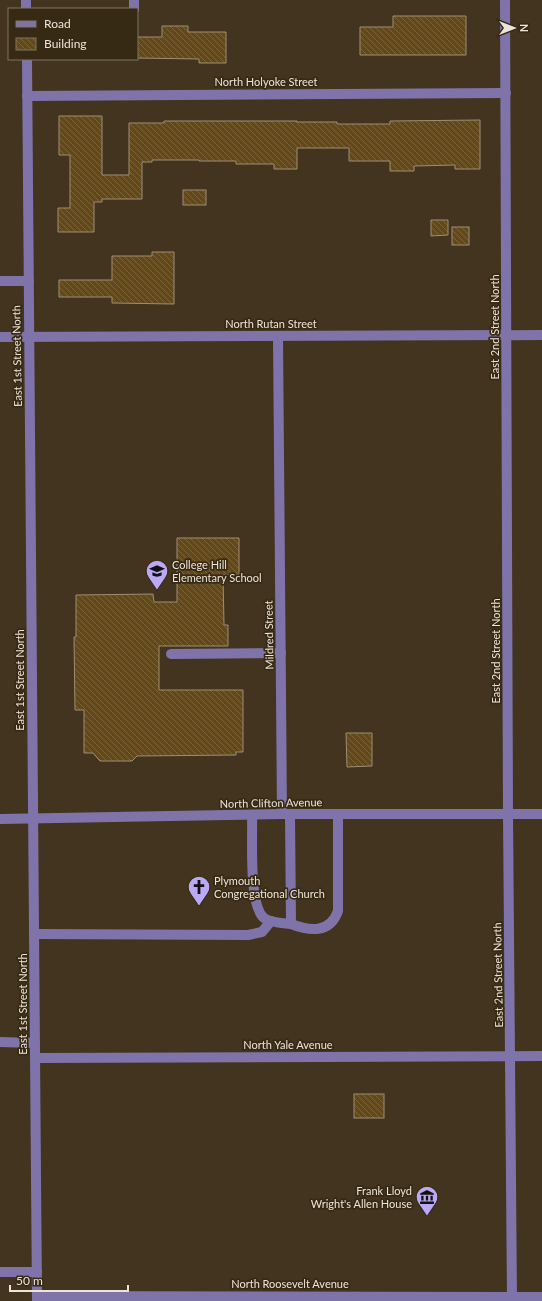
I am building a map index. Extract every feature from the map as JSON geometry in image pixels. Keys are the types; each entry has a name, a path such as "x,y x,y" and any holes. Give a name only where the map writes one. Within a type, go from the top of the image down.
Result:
{"street":[{"name":"East 2nd Street North","path":"505,0 508,814 512,1299"},
{"name":"East 1st Street North","path":"27,60 37,1298"},
{"name":"North Holyoke Street","path":"27,96 506,93"},
{"path":"0,282 29,281"},
{"name":"North Rutan Street","path":"0,337 542,335"},
{"name":"Mildred Street","path":"278,336 281,653 291,924"},
{"path":"171,654 281,653"},
{"name":"North Clifton Avenue","path":"0,819 286,814 542,814"},
{"path":"252,815 253,887 256,903 264,918 309,930 319,929 329,924 336,918 338,911 338,814"},
{"path":"34,934 248,935 262,932 271,921"},
{"path":"0,1042 35,1043"},
{"name":"North Yale Avenue","path":"35,1058 542,1056"},
{"path":"0,1272 37,1272"},
{"name":"North Roosevelt Avenue","path":"37,1298 512,1299 542,1297"}],"building":[{"path":"393,16 466,16 466,55 360,55 360,27 393,27"},
{"path":"162,26 188,26 188,32 226,32 226,63 199,63 199,59 138,58 138,37 162,37"},
{"path":"59,116 102,116 102,175 129,175 129,123 164,123 164,121 297,121 337,122 337,124 390,124 390,121 480,120 480,169 455,169 455,165 414,166 414,171 390,171 390,161 349,161 349,148 297,148 297,169 274,169 274,164 236,164 236,161 152,160 152,162 142,162 142,199 102,199 102,202 94,202 94,232 58,232 58,208 70,208 70,155 59,155"},
{"path":"183,190 206,190 206,205 183,205"},
{"path":"431,220 448,220 448,235 431,236"},
{"path":"452,227 469,227 469,245 452,245"},
{"path":"152,252 174,252 174,304 112,303 112,297 59,297 59,280 112,280 112,256 152,256"},
{"path":"177,538 239,538 239,575 223,575 224,625 228,625 228,646 159,646 159,690 243,690 243,752 236,752 236,755 137,756 132,761 100,761 93,753 84,753 84,710 75,710 74,637 76,637 76,595 153,594 154,602 177,602"},
{"path":"346,733 372,733 372,766 347,767"},
{"path":"354,1094 384,1094 384,1118 354,1118"}],"place":[{"name":"College Hill Elementary School","path":"157,590"},
{"name":"Plymouth Congregational Church","path":"199,906"},
{"name":"Frank Lloyd Wright's Allen House","path":"427,1216"}]}
